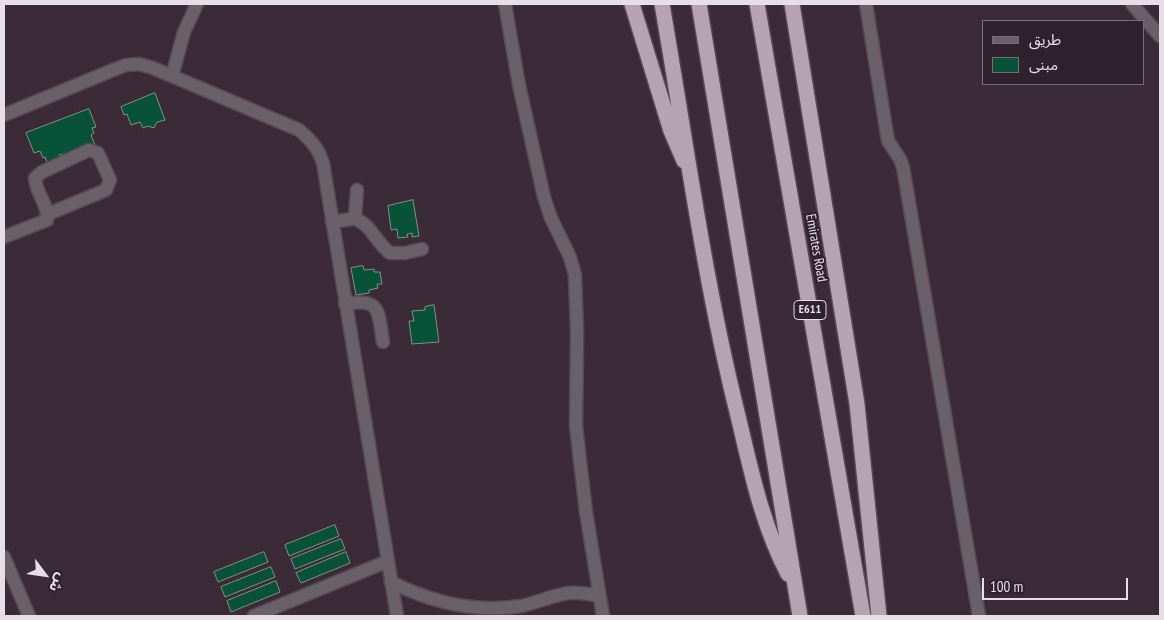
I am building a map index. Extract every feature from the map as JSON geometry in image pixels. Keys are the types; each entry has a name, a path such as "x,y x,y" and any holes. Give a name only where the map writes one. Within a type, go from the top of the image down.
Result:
{"highway":[{"path":"632,4 671,131 692,177"},
{"path":"662,4 714,311 755,486 776,549 796,589"},
{"path":"699,4 800,616"},
{"name":"Emirates Road","path":"757,4 863,616"},
{"path":"792,4 856,404 880,616"}],"street":[{"path":"172,76 184,32 197,4"},
{"path":"505,4 519,84 544,197 551,218 570,257 575,275 577,332 576,426 586,512 603,616"},
{"path":"866,4 888,141 903,167 979,616"},
{"path":"1132,4 1160,36"},
{"path":"4,115 126,65 139,64 299,130 310,139 318,150 323,163 397,616"},
{"path":"4,237 47,220 48,214 36,187 35,178 42,172 89,150 98,153 110,180 106,190 48,214"},
{"path":"354,218 356,214 357,190"},
{"path":"332,222 354,218 365,224 382,248 390,254 422,249"},
{"path":"345,304 363,302 373,306 378,312 382,342"},
{"path":"4,556 29,616"},
{"path":"254,616 388,561"},
{"path":"391,582 429,599 472,607 497,608 521,606 568,593 584,593 599,596"}],"building":[{"path":"155,93 165,120 157,122 154,128 148,126 143,128 140,122 131,125 127,114 124,115 121,107"},
{"path":"89,109 96,127 92,128 94,133 91,135 95,145 83,149 82,147 77,149 76,152 59,155 60,158 47,163 40,151 34,153 26,133"},
{"path":"413,200 419,236 412,237 412,233 407,234 408,237 398,238 397,229 391,230 388,206"},
{"path":"363,266 364,270 374,269 374,272 380,272 382,284 377,284 378,288 369,290 369,293 356,295 351,268"},
{"path":"434,305 439,342 412,344 409,321 414,321 412,311 425,310 425,307"},
{"path":"335,525 339,536 289,556 285,545"},
{"path":"341,539 345,549 295,569 291,559"},
{"path":"264,552 268,562 218,582 214,572"},
{"path":"346,552 350,563 301,583 296,573"},
{"path":"271,567 275,577 225,597 221,587"},
{"path":"276,581 280,592 231,612 227,601"}]}
